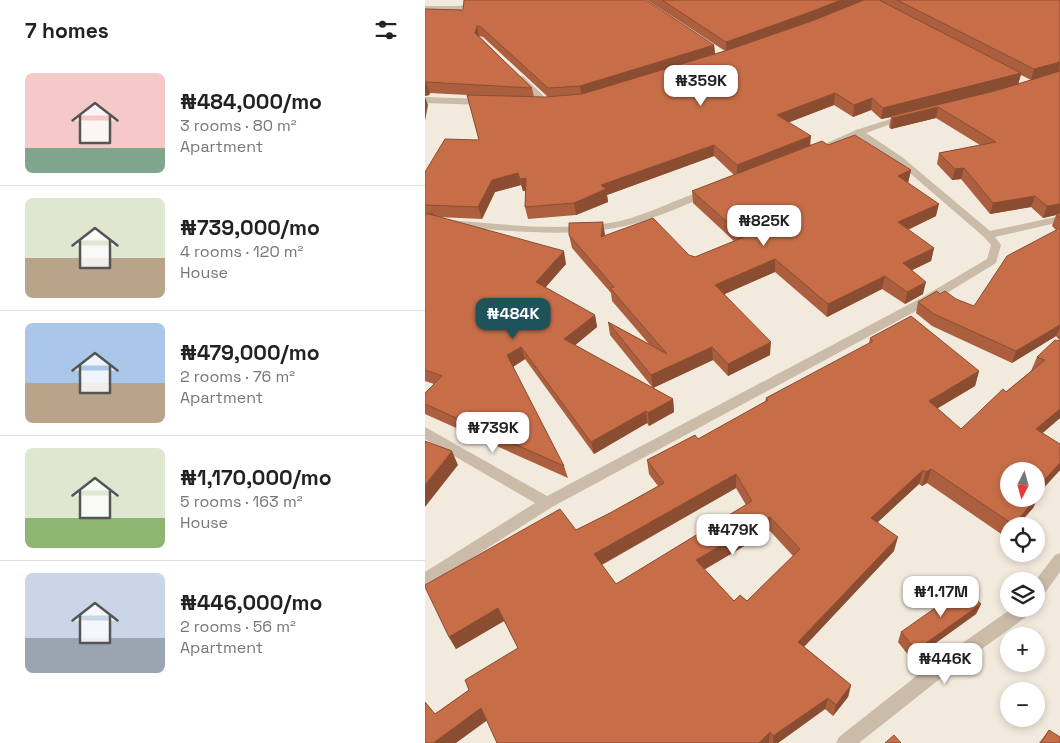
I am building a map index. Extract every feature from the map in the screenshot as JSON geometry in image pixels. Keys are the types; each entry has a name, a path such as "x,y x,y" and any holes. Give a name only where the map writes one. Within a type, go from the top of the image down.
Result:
{"street":[{"path":"425,8 459,8 501,0"},
{"path":"515,72 551,104 531,104"},
{"path":"425,100 497,103"},
{"path":"803,155 859,132 919,114"},
{"path":"425,581 547,503 981,269 992,261 996,245 988,235 914,171 859,132"},
{"path":"425,221 545,228 609,226 626,223 720,189"},
{"path":"988,235 1060,219"},
{"path":"425,432 547,503"},
{"path":"1045,580 1060,560"},
{"path":"845,743 930,676 1013,617"}],"building":[{"path":"464,0 646,0 714,45 580,86 548,88 481,27 477,26 475,33 532,88 426,82 425,85 425,9 463,10"},
{"path":"662,0 841,0 726,42"},
{"path":"864,0 879,0 1021,73 883,108 872,98 854,105 835,93 777,115 811,136 737,165 714,145 601,185 606,189 574,203 525,207 526,178 520,179 518,173 492,180 478,207 425,205 425,172 445,139 479,140 467,95 545,97 582,94 728,50 812,21"},
{"path":"897,0 1060,0 1060,62 1034,69"},
{"path":"1060,71 1060,204 1047,206 1035,196 993,203 964,168 955,169 939,153 996,142 938,107 893,118 891,116 995,91"},
{"path":"855,135 911,170 898,176 939,204 898,222 934,248 903,263 926,282 907,292 885,276 828,304 775,259 715,285 771,342 728,364 712,347 651,375 608,322 667,354 610,288 614,287 569,235 569,223 603,222 601,237 653,218 689,255 695,257 744,237 692,191 822,141 828,145"},
{"path":"425,214 564,251 536,282 595,315 564,339 673,399 648,413 646,411 591,442 521,347 507,355 564,466 425,404 425,393 442,376 425,370"},
{"path":"1060,228 1060,325 1016,351 934,314 918,302 937,291 940,294 945,291 956,299 974,306 1007,256"},
{"path":"911,316 979,371 929,401 961,429 1003,389 1006,392 1045,360 1037,357 1055,340 1060,341 1060,409 1036,429 1060,444 1060,463 1045,479 1045,462 1000,462 1000,508 1028,508 1020,517 1002,517 931,469 926,472 923,470 871,518 898,537 798,642 851,685 836,705 828,698 773,736 770,732 759,743 497,743 481,708 433,743 425,743 425,702 435,714 469,690 465,680 518,648 498,608 449,637 425,585 560,509 576,530 610,513 664,483 647,460 695,435 698,439 768,400 766,398 873,341 870,338","holes":["736,474 752,501 616,584 594,554","770,517 800,549 747,601 740,595 734,601 696,560"]},
{"path":"425,441 452,451 425,485"},
{"path":"965,587 981,604 916,650 901,632"},
{"path":"1049,730 1060,737 1060,743 1041,743"},
{"path":"894,735 901,743 885,743"}]}
